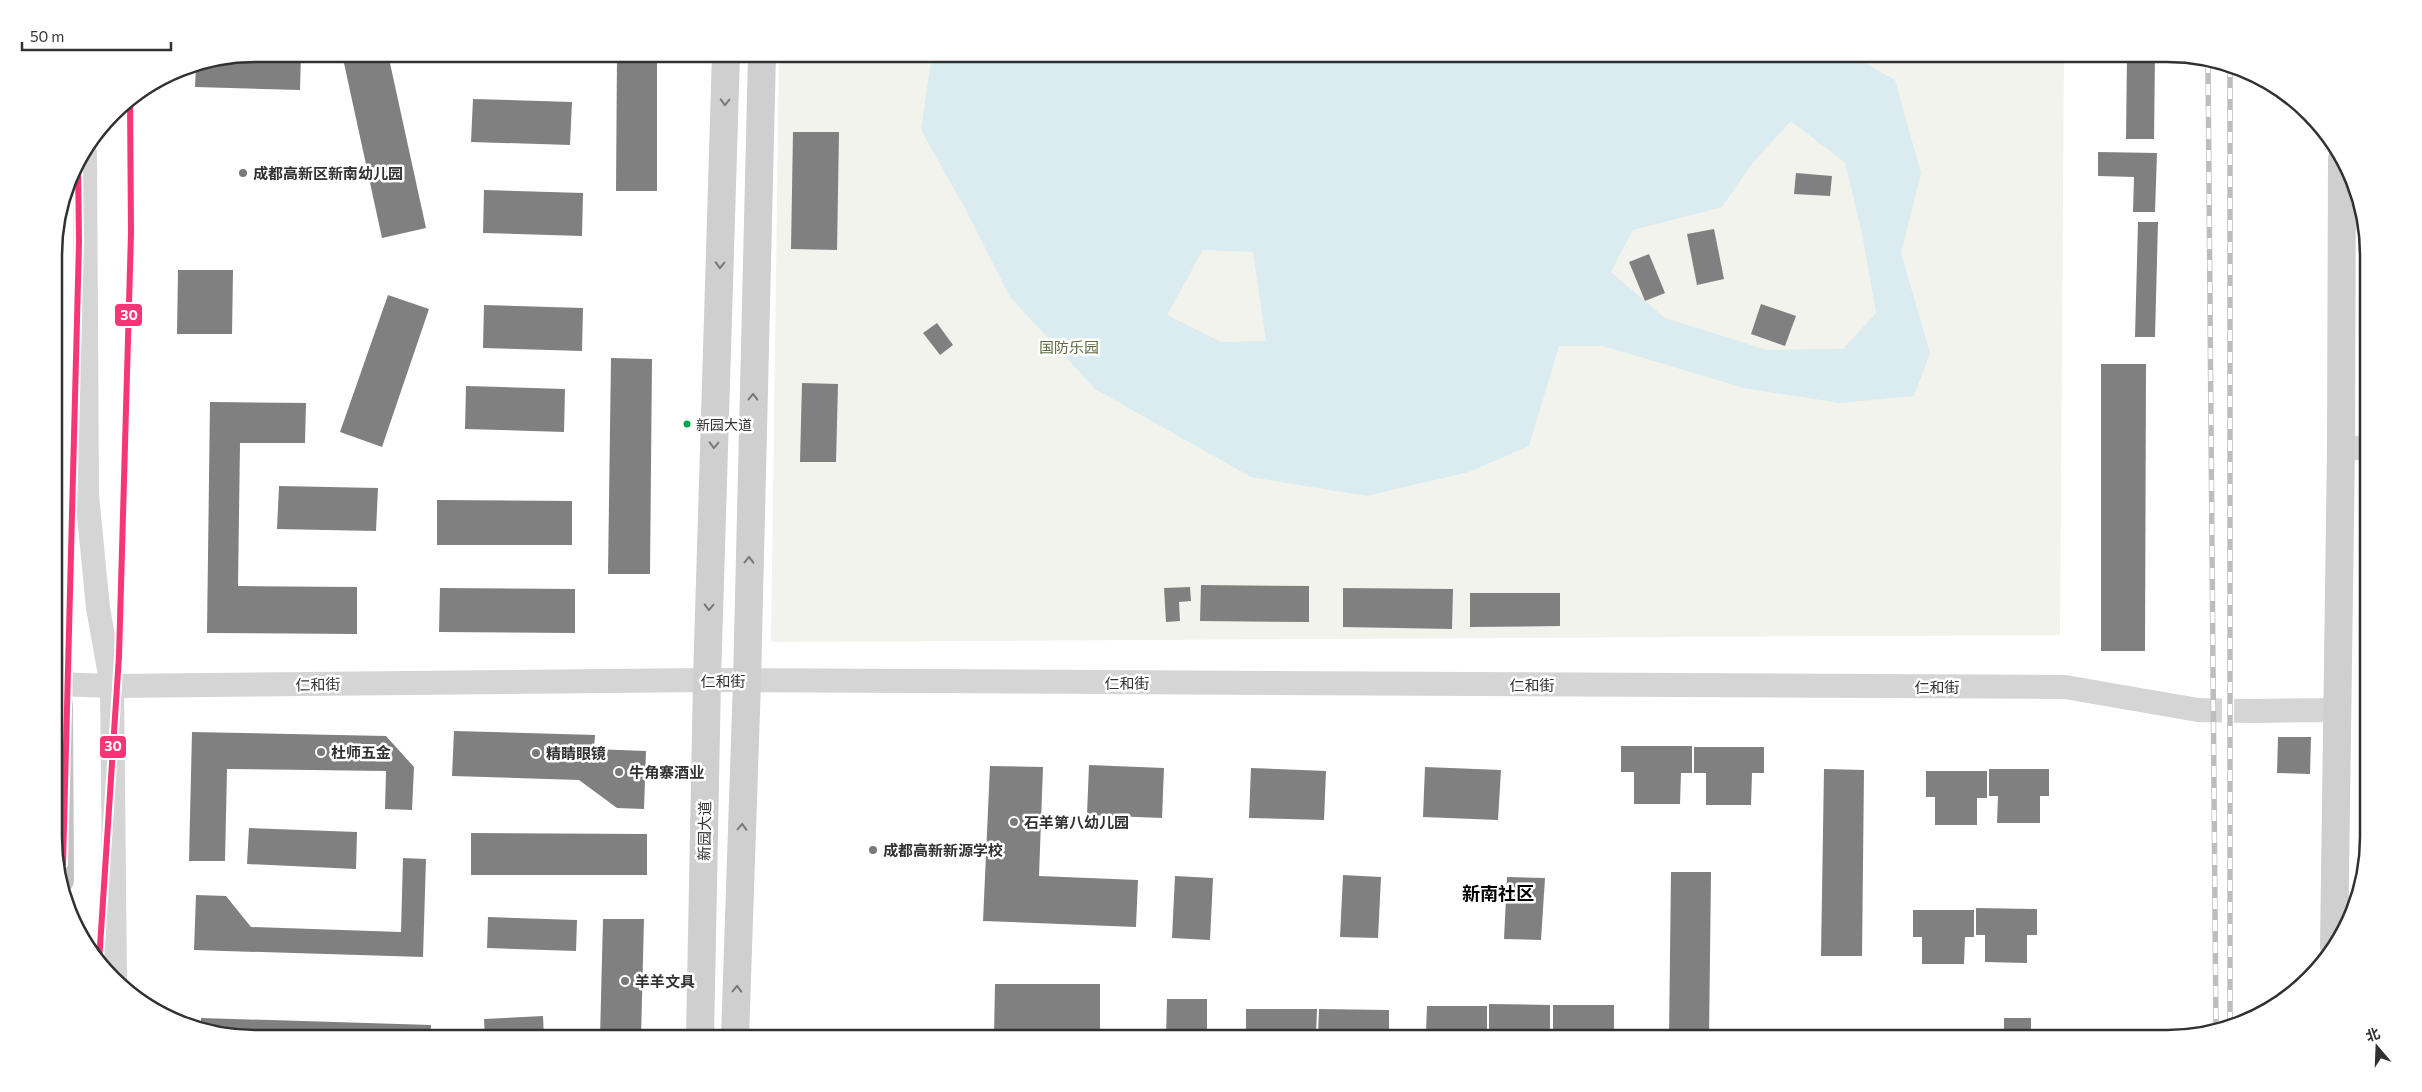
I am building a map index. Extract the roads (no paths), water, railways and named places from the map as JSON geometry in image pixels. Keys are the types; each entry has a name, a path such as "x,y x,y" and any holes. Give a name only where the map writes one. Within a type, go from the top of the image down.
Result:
{"street":[{"name":"新园大道","path":"700,1030 707,680 726,62"},
{"path":"735,1030 762,62"},
{"path":"85,164 87,495 98,608 112,686 115,969"},
{"path":"2334,933 2342,175"},
{"path":"2340,448 2360,448"},
{"name":"仁和街","path":"62,684 112,686 707,680 2065,688 2198,710"},
{"path":"2251,711 2337,710"}],"tunnel":[{"path":"2198,710 2251,711"}],"railway":[{"path":"2208,67 2216,1023"},
{"path":"2230,74 2230,1018"}],"place":[{"name":"成都高新区新南幼儿园","path":"243,173"},
{"name":"新园大道","path":"687,424"},
{"name":"杜师五金","path":"321,752"},
{"name":"精睛眼镜","path":"536,753"},
{"name":"牛角寨酒业","path":"619,772"},
{"name":"石羊第八幼儿园","path":"1014,822"},
{"name":"成都高新新源学校","path":"873,850"},
{"name":"羊羊文具","path":"625,981"}],"district":[{"name":"新南社区","path":"1498,893"}],"park label":[{"name":"国防乐园","path":"1069,347"}]}
